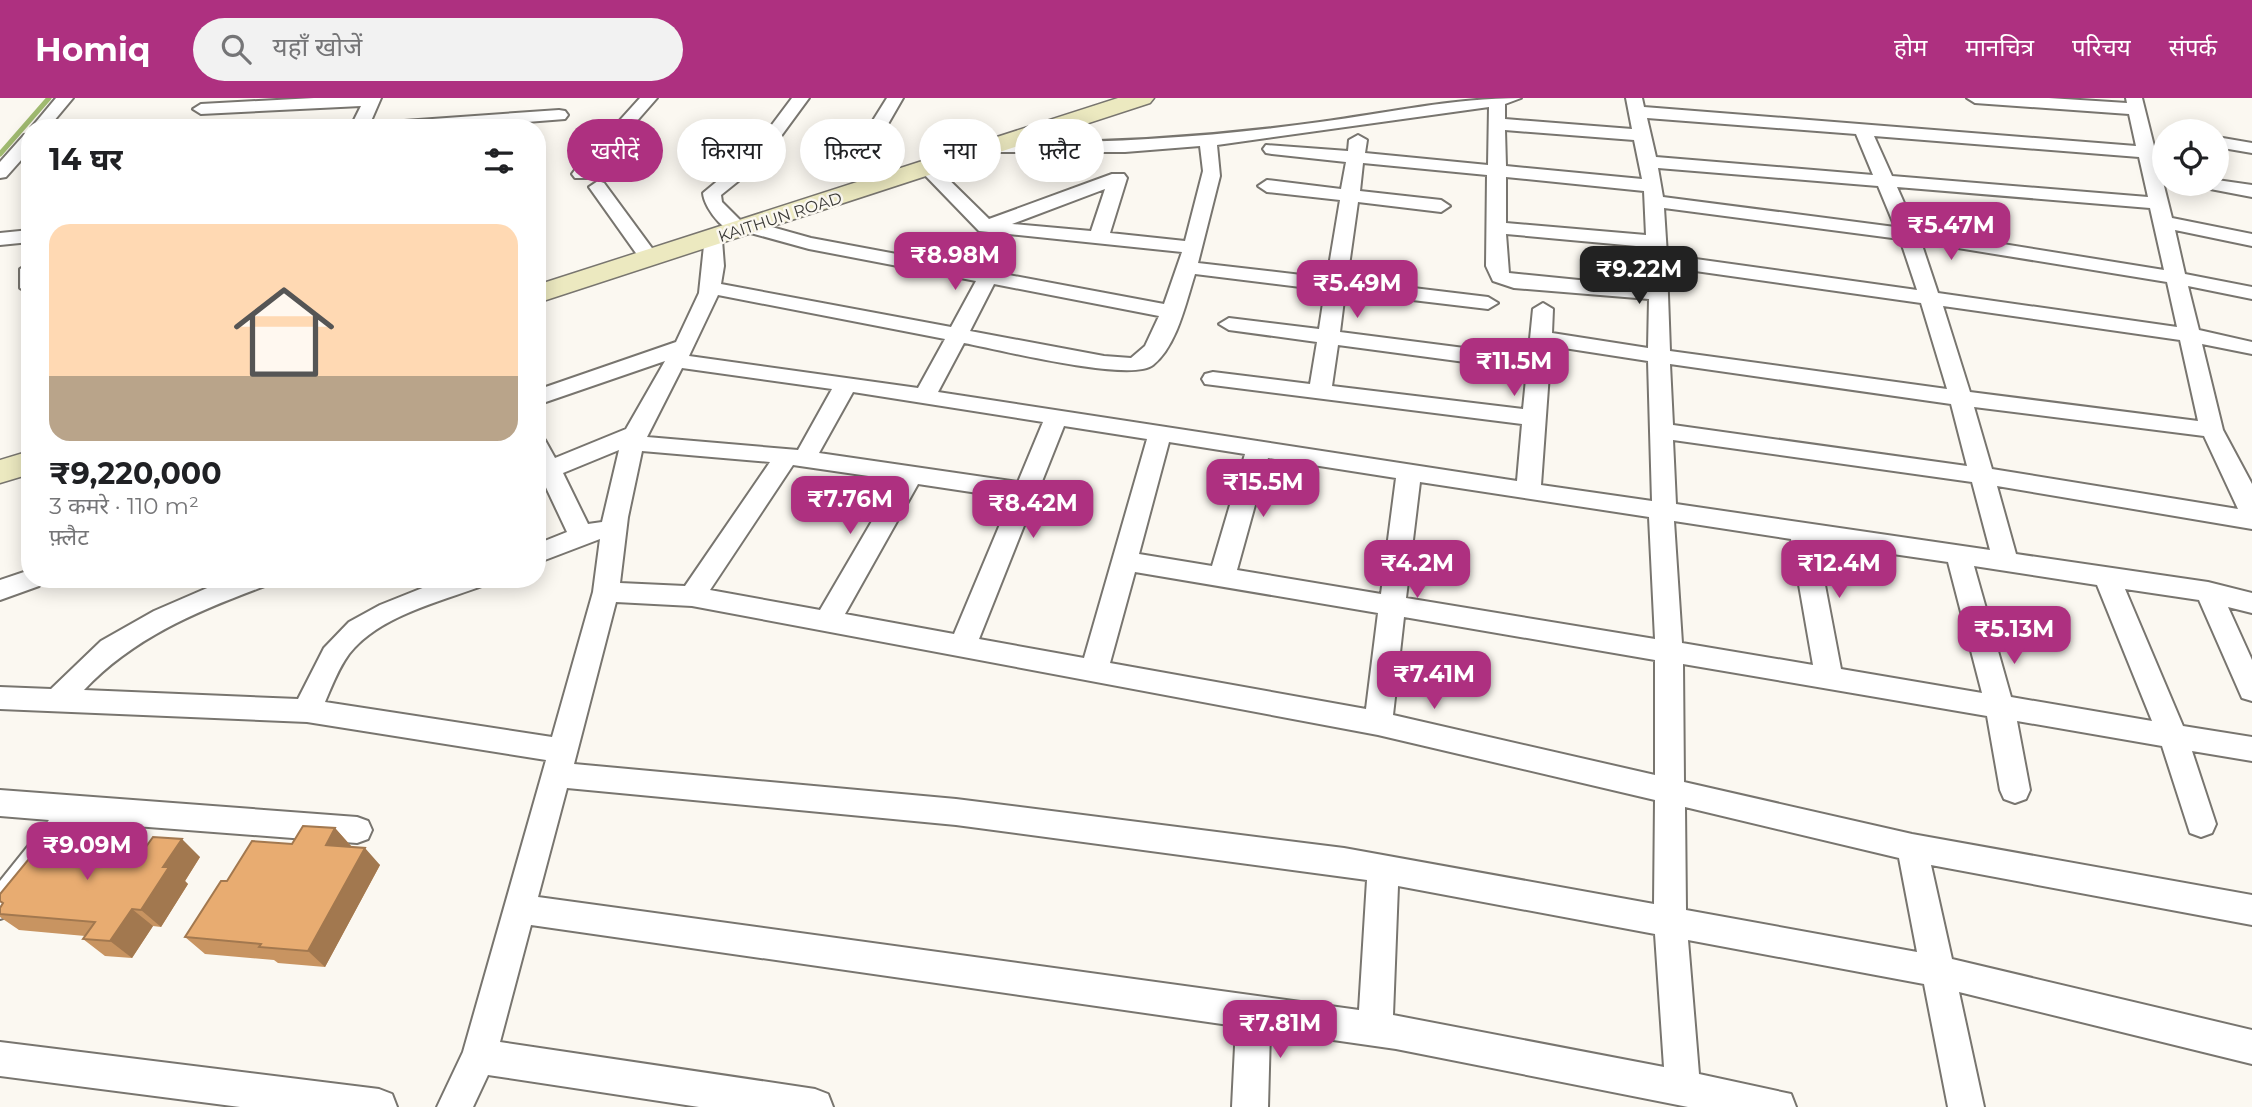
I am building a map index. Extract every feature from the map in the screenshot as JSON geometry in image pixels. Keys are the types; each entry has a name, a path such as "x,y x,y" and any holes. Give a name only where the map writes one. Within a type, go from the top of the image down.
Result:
{"street":[{"path":"47,119 65,98"},
{"path":"477,119 486,98"},
{"path":"630,119 649,98"},
{"path":"801,98 755,159 712,193 713,203 745,228 809,243 1172,312"},
{"path":"882,119 895,98"},
{"name":"KAITHUN ROAD","path":"1001,145 1142,98"},
{"path":"1975,98 2137,112 2152,123"},
{"path":"201,109 254,102 372,99 363,119"},
{"path":"1001,147 1072,148 1207,138 1362,121 1505,99 1498,124 1496,266 1500,276 1505,280 1658,294"},
{"path":"1683,1088 1670,921 1667,793 1669,651 1662,510 1658,251 1654,193 1636,105 2152,167"},
{"path":"2137,112 2152,161"},
{"path":"522,119 559,115"},
{"path":"1320,393 1362,121"},
{"path":"1498,124 1643,135"},
{"path":"1863,131 1908,234 1962,397 2006,564"},
{"path":"711,288 1104,363 1134,365 1150,356 1172,312 1211,178 1212,159 1207,138"},
{"path":"2229,144 2252,148"},
{"path":"4,169 21,149"},
{"path":"1272,149 1499,173 1654,193 2178,278 2252,293"},
{"path":"1648,162 1884,180 2161,213 2252,240"},
{"path":"986,227 1118,178 1099,239"},
{"name":"KAITHUN ROAD","path":"546,291 888,182"},
{"path":"941,182 986,227 1191,247"},
{"path":"1267,186 1441,206"},
{"path":"598,187 650,259"},
{"path":"2229,187 2252,191"},
{"path":"1660,431 2252,517 2245,480 2212,430 2158,196"},
{"path":"1498,228 1658,251 1928,297 2192,335 2252,348"},
{"path":"0,239 21,237"},
{"path":"455,1107 479,1056 606,592 613,525 634,439 680,354 711,288 716,268 712,240"},
{"path":"1185,267 1489,303"},
{"path":"925,396 988,277"},
{"path":"1528,491 1543,309"},
{"path":"1229,324 1480,357"},
{"path":"1541,338 2212,430"},
{"path":"546,395 680,354 846,384 1528,491 2208,592 2252,603"},
{"path":"1213,379 1535,418"},
{"path":"692,596 796,457 846,384"},
{"path":"963,645 1029,492 1057,416"},
{"path":"1094,671 1160,433"},
{"path":"546,471 634,439 796,457 1029,492"},
{"path":"1222,576 1259,448"},
{"path":"0,472 21,465"},
{"path":"1378,723 1409,471"},
{"path":"828,620 912,475"},
{"path":"546,477 582,537"},
{"path":"546,551 613,525"},
{"path":"1802,531 1829,678"},
{"path":"1958,554 2000,707 2015,790"},
{"path":"1126,561 2252,749"},
{"path":"2107,577 2173,736 2201,824"},
{"path":"0,590 21,582"},
{"path":"57,701 110,649 192,604 233,588"},
{"path":"307,711 329,665 346,640 407,604 449,588"},
{"path":"606,592 692,596 1378,723 1667,793 1912,848 2252,910"},
{"path":"2208,592 2252,690"},
{"path":"0,698 307,711 559,762 1383,869 1938,971 2252,1047"},
{"path":"0,803 357,830"},
{"path":"0,905 75,810"},
{"path":"1912,848 1966,1107"},
{"path":"1376,1028 1383,869"},
{"path":"520,909 1376,1028 1778,1107"},
{"path":"1250,1107 1254,1012"},
{"path":"479,1056 815,1107"},
{"path":"0,1059 272,1101 379,1107"}],"building":[{"path":"65,825 89,827 75,846 143,851 153,837 182,839 163,867 169,867 141,910 132,909 110,941 83,939 95,922 0,914 3,903 0,901 0,894 28,860 50,846"},
{"path":"303,826 335,828 326,845 365,848 308,951 185,937 221,881 227,881 252,841 292,844"}],"waterway":[{"path":"31,119 49,98"},
{"path":"0,154 21,130"}]}
